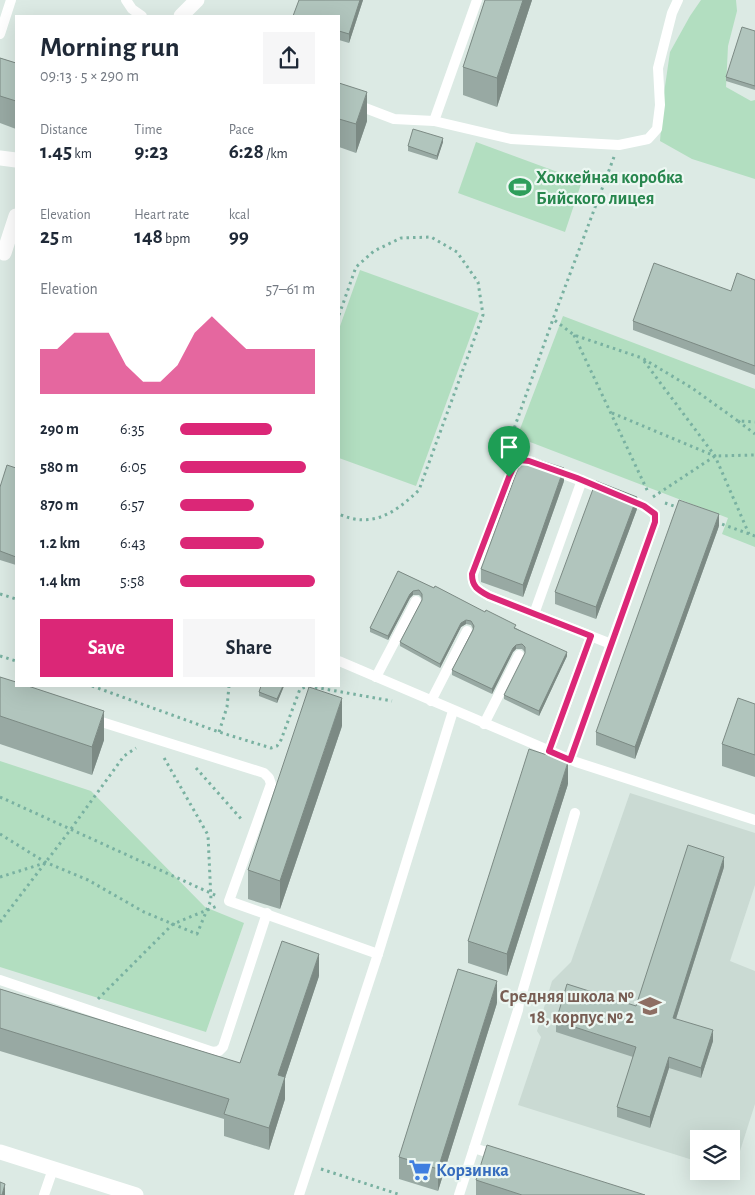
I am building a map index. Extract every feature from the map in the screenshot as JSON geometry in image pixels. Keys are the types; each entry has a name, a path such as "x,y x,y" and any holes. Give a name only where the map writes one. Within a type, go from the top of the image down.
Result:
{"street":[{"path":"182,15 197,0"},
{"path":"0,158 15,160"},
{"path":"4,253 15,219"},
{"path":"0,1152 136,1195"}],"lane":[{"path":"0,34 11,0"},
{"path":"126,0 132,9 141,15"},
{"path":"434,121 477,0"},
{"path":"340,98 394,119 434,121 511,139 619,145 648,139 657,129 660,105 658,68 672,13 678,0"},
{"path":"570,760 655,522 655,514 644,506 582,480 529,461 520,460 514,466 472,574 472,581 476,589 489,596 611,644"},
{"path":"534,614 582,480"},
{"path":"376,677 416,601"},
{"path":"431,701 467,632"},
{"path":"549,751 591,636"},
{"path":"484,724 519,655"},
{"path":"340,661 570,760 755,820"},
{"path":"299,1195 378,954 453,711"},
{"path":"86,717 264,773 269,778 271,784 229,901 378,954"},
{"path":"459,1195 518,1010 575,813"},
{"path":"0,980 213,1052 219,1051 223,1047 267,913"},
{"path":"474,1148 510,1159"},
{"path":"44,1195 53,1168"}],"path":[{"path":"528,447 510,440 553,319 619,145"},
{"path":"340,312 356,267 374,251 401,238 431,237 457,252 478,282 483,315 419,490 403,505 380,518 351,519 340,514"},
{"path":"553,319 574,335 642,358 692,388 755,434"},
{"path":"574,335 651,498"},
{"path":"642,358 715,456 749,534"},
{"path":"612,413 715,456 755,455"},
{"path":"738,421 755,422"},
{"path":"651,498 715,456"},
{"path":"642,494 688,511"},
{"path":"714,521 755,536"},
{"path":"0,594 15,599"},
{"path":"0,656 15,661"},
{"path":"95,687 218,732 271,748 277,746 281,740 300,689 305,687"},
{"path":"218,732 227,707 229,687"},
{"path":"314,687 395,701"},
{"path":"0,834 45,862 88,880 144,912 197,934 211,900 209,892 208,835 152,737 124,756 71,829 45,862 0,922"},
{"path":"196,767 253,833"},
{"path":"0,797 229,901"},
{"path":"0,877 45,862"},
{"path":"87,1010 173,924 229,901"},
{"path":"309,1165 400,1195"}],"shaded area":[{"name":"Средняя школа № 18, корпус № 2","path":"630,793 755,833 755,885 730,961 755,971 755,1104 740,1151 740,1130 690,1130 690,1159 518,1105 541,1037 537,1031 552,981 571,962"}],"green space":[{"path":"701,0 736,0 737,11 728,46 726,87 751,101 755,100 755,179 692,159 660,141 670,52"},
{"name":"Хоккейная коробка Бийского лицея","path":"476,142 582,181 565,232 458,193"},
{"path":"360,270 479,313 416,486 340,458 340,326"},
{"path":"563,316 755,389 755,547 722,534 728,518 517,437"},
{"path":"0,761 91,791 205,907 244,923 206,1032 0,967"}],"building":[{"path":"299,0 360,0 349,34 340,31 340,15 293,15"},
{"path":"485,0 523,0 497,78 463,67"},
{"path":"742,27 755,31 755,86 726,77"},
{"path":"0,58 15,63 15,101 0,96"},
{"path":"340,83 367,92 356,124 340,119"},
{"path":"413,129 443,138 437,156 408,146"},
{"path":"654,263 731,291 737,273 755,280 755,366 633,321"},
{"path":"523,455 564,468 523,585 481,569"},
{"path":"7,465 15,468 15,557 0,551 0,487"},
{"path":"596,481 637,497 596,607 555,592"},
{"path":"679,500 719,514 635,747 596,732"},
{"path":"398,571 434,588 435,586 485,612 486,610 516,625 514,628 567,652 539,711 504,695 525,653 525,647 522,644 516,645 513,648 492,689 452,670 473,630 474,626 471,621 466,620 461,623 440,664 400,642 422,600 422,594 419,590 413,591 410,594 388,636 370,628"},
{"path":"0,677 15,682 15,687 31,687 104,711 92,747 0,716"},
{"path":"261,687 283,687 277,699 259,692"},
{"path":"309,687 342,698 280,881 248,870"},
{"path":"738,698 755,704 755,755 722,744"},
{"path":"529,749 568,762 507,954 468,941"},
{"path":"688,845 724,857 673,1018 713,1030 701,1068 669,1057 650,1117 617,1107 636,1047 556,1021 567,984 636,1006"},
{"path":"282,941 319,954 278,1075 285,1077 269,1128 224,1114 229,1099 0,1028 0,989 240,1063"},
{"path":"458,969 497,981 438,1169 399,1157"},
{"path":"487,1145 645,1195 522,1195 476,1180"},
{"path":"0,1182 5,1184 2,1195 0,1195"}],"place":[{"name":"Хоккейная коробка Бийского лицея","path":"520,187"},
{"name":"Средняя школа № 18, корпус № 2","path":"650,1006"},
{"name":"Корзинка","path":"420,1170"}],"route":[{"path":"520,460 529,461 577,478 644,506 655,514 655,522 570,760 549,751 591,636 489,596 476,589 472,581 472,574 509,477 514,466 520,460"}]}
